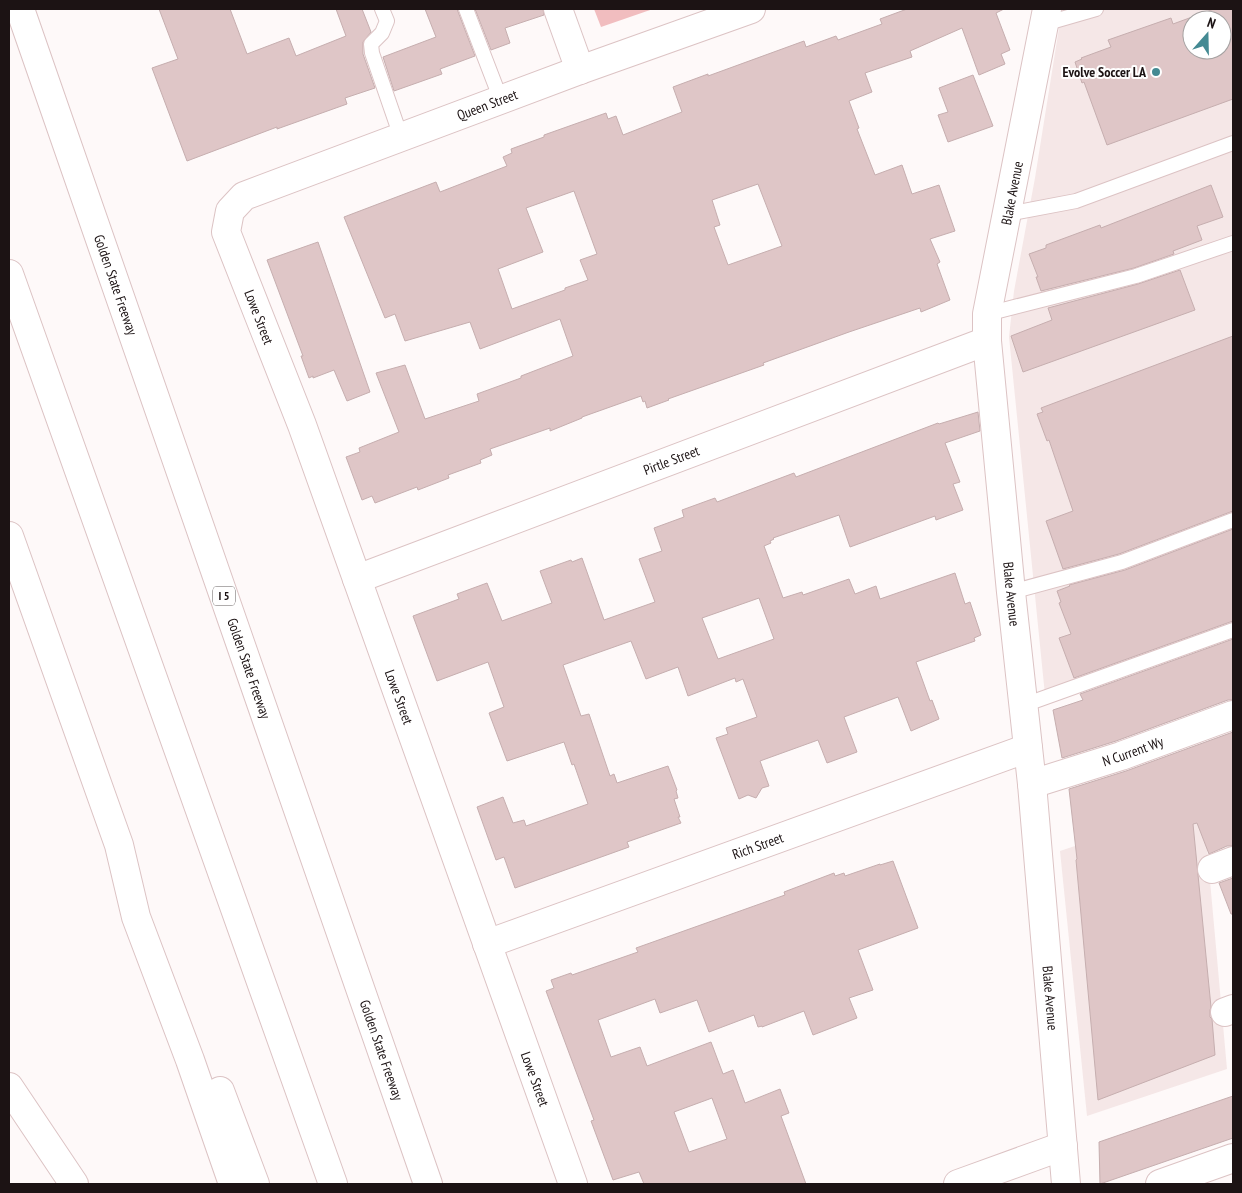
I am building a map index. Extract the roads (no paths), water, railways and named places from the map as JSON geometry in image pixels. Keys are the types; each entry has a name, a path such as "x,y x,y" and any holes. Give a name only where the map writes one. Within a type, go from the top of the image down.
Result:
{"main road":[{"name":"Golden State Freeway","path":"20,9 428,1184"},
{"path":"558,9 580,70"},
{"name":"Queen Street","path":"230,211 244,196 580,70 751,9"},
{"name":"Blake Avenue","path":"1046,17 987,327 1011,592 1032,784 1066,1184"},
{"name":"Lowe Street","path":"230,211 226,232 302,425 573,1184"},
{"path":"9,274 332,1184"},
{"name":"Pirtle Street","path":"357,579 987,327"},
{"path":"9,536 119,845 136,917 190,1060 233,1184"},
{"name":"N Current Wy","path":"1032,784 1121,756 1233,715"},
{"name":"Rich Street","path":"487,944 1028,748"},
{"path":"119,845 153,912 255,1184"},
{"path":"9,1087 74,1184"},
{"path":"958,1184 1063,1146"},
{"path":"1160,1184 1233,1158"}],"lane":[{"path":"382,9 386,21 382,33 371,44 372,53 401,137"},
{"path":"466,9 501,100"},
{"path":"1046,17 1096,9"},
{"path":"1008,214 1076,200 1233,143"},
{"path":"987,327 1233,243"},
{"path":"1011,592 1122,562 1233,520"},
{"path":"1024,705 1233,630"}],"place":[{"name":"Evolve Soccer LA","path":"1156,72"}]}
